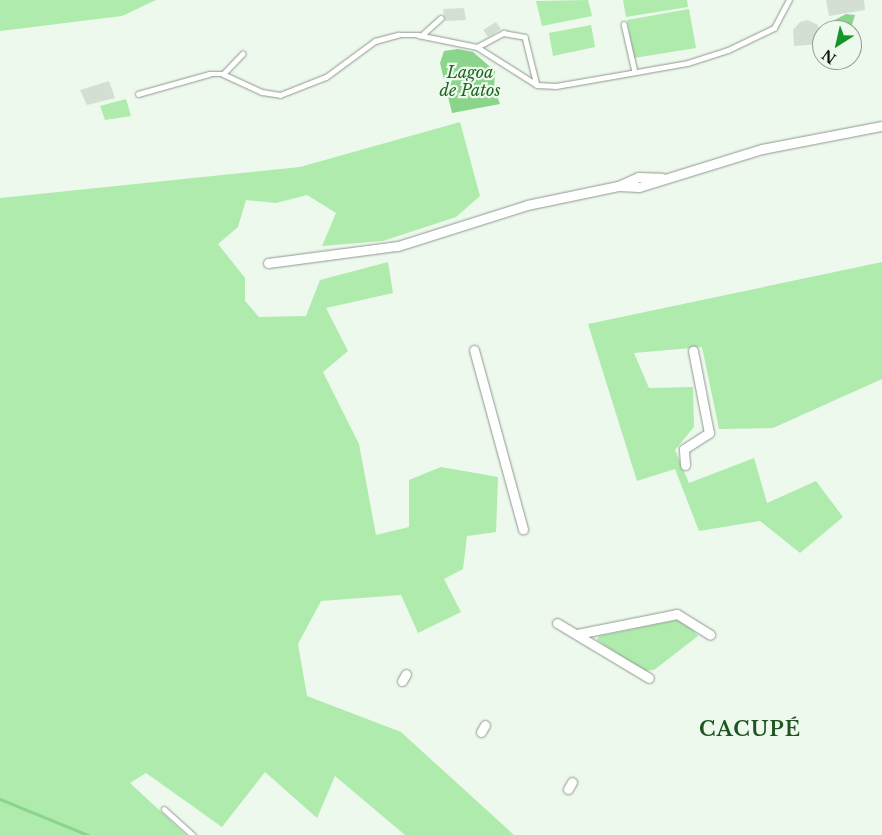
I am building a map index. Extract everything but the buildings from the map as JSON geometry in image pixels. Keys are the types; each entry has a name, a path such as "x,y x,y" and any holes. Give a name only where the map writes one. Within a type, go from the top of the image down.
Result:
{"street":[{"path":"268,263 398,246 503,211 618,186 638,187 662,178 762,149 882,126"},
{"path":"474,350 523,529"},
{"path":"685,465 684,450 709,434 693,351"},
{"path":"577,634 677,614 710,635"},
{"path":"557,623 649,678"}],"lane":[{"path":"138,94 209,74 223,74 262,92 280,94 326,78 375,41 398,35 422,36 476,47 537,85 556,86 688,63 728,50 774,28 789,0"},
{"path":"422,36 441,18"},
{"path":"624,24 635,72"},
{"path":"476,47 503,33 525,37 537,85"},
{"path":"223,74 242,54"},
{"path":"164,809 193,835"}],"shaded area":[{"path":"0,0 156,0 122,16 0,31"},
{"path":"588,0 592,16 542,26 536,1"},
{"path":"623,0 687,0 688,7 626,17"},
{"path":"689,9 696,48 634,58 627,20"},
{"path":"591,25 595,47 553,56 549,33"},
{"path":"126,99 131,116 105,120 100,106"},
{"path":"460,122 480,196 456,217 383,241 322,246 336,213 307,195 276,203 246,200 238,227 218,244 245,278 245,301 259,317 306,316 320,280 388,262 393,293 326,308 348,351 323,372 359,444 376,535 409,527 409,480 441,467 498,477 496,532 467,536 463,569 444,579 461,612 418,633 401,595 321,601 298,644 307,696 401,732 514,835 405,835 335,776 317,818 265,772 222,827 146,773 130,783 186,835 0,835 0,198 300,167"},
{"path":"882,262 882,379 773,428 719,429 702,347 634,353 649,388 693,387 694,427 675,450 689,483 754,458 767,503 816,481 843,517 800,553 760,521 699,531 675,469 637,481 588,324"},
{"path":"677,620 688,625 698,636 654,670 643,671 597,640 599,636"}],"water":[{"path":"846,14 855,15 854,20 835,20"},
{"name":"Lagoa de Patos","path":"458,49 473,52 495,71 494,88 500,104 452,113 440,63 444,51"}],"waterway":[{"path":"0,799 88,835"}],"district":[{"name":"CACUPÉ","path":"750,729"}]}
